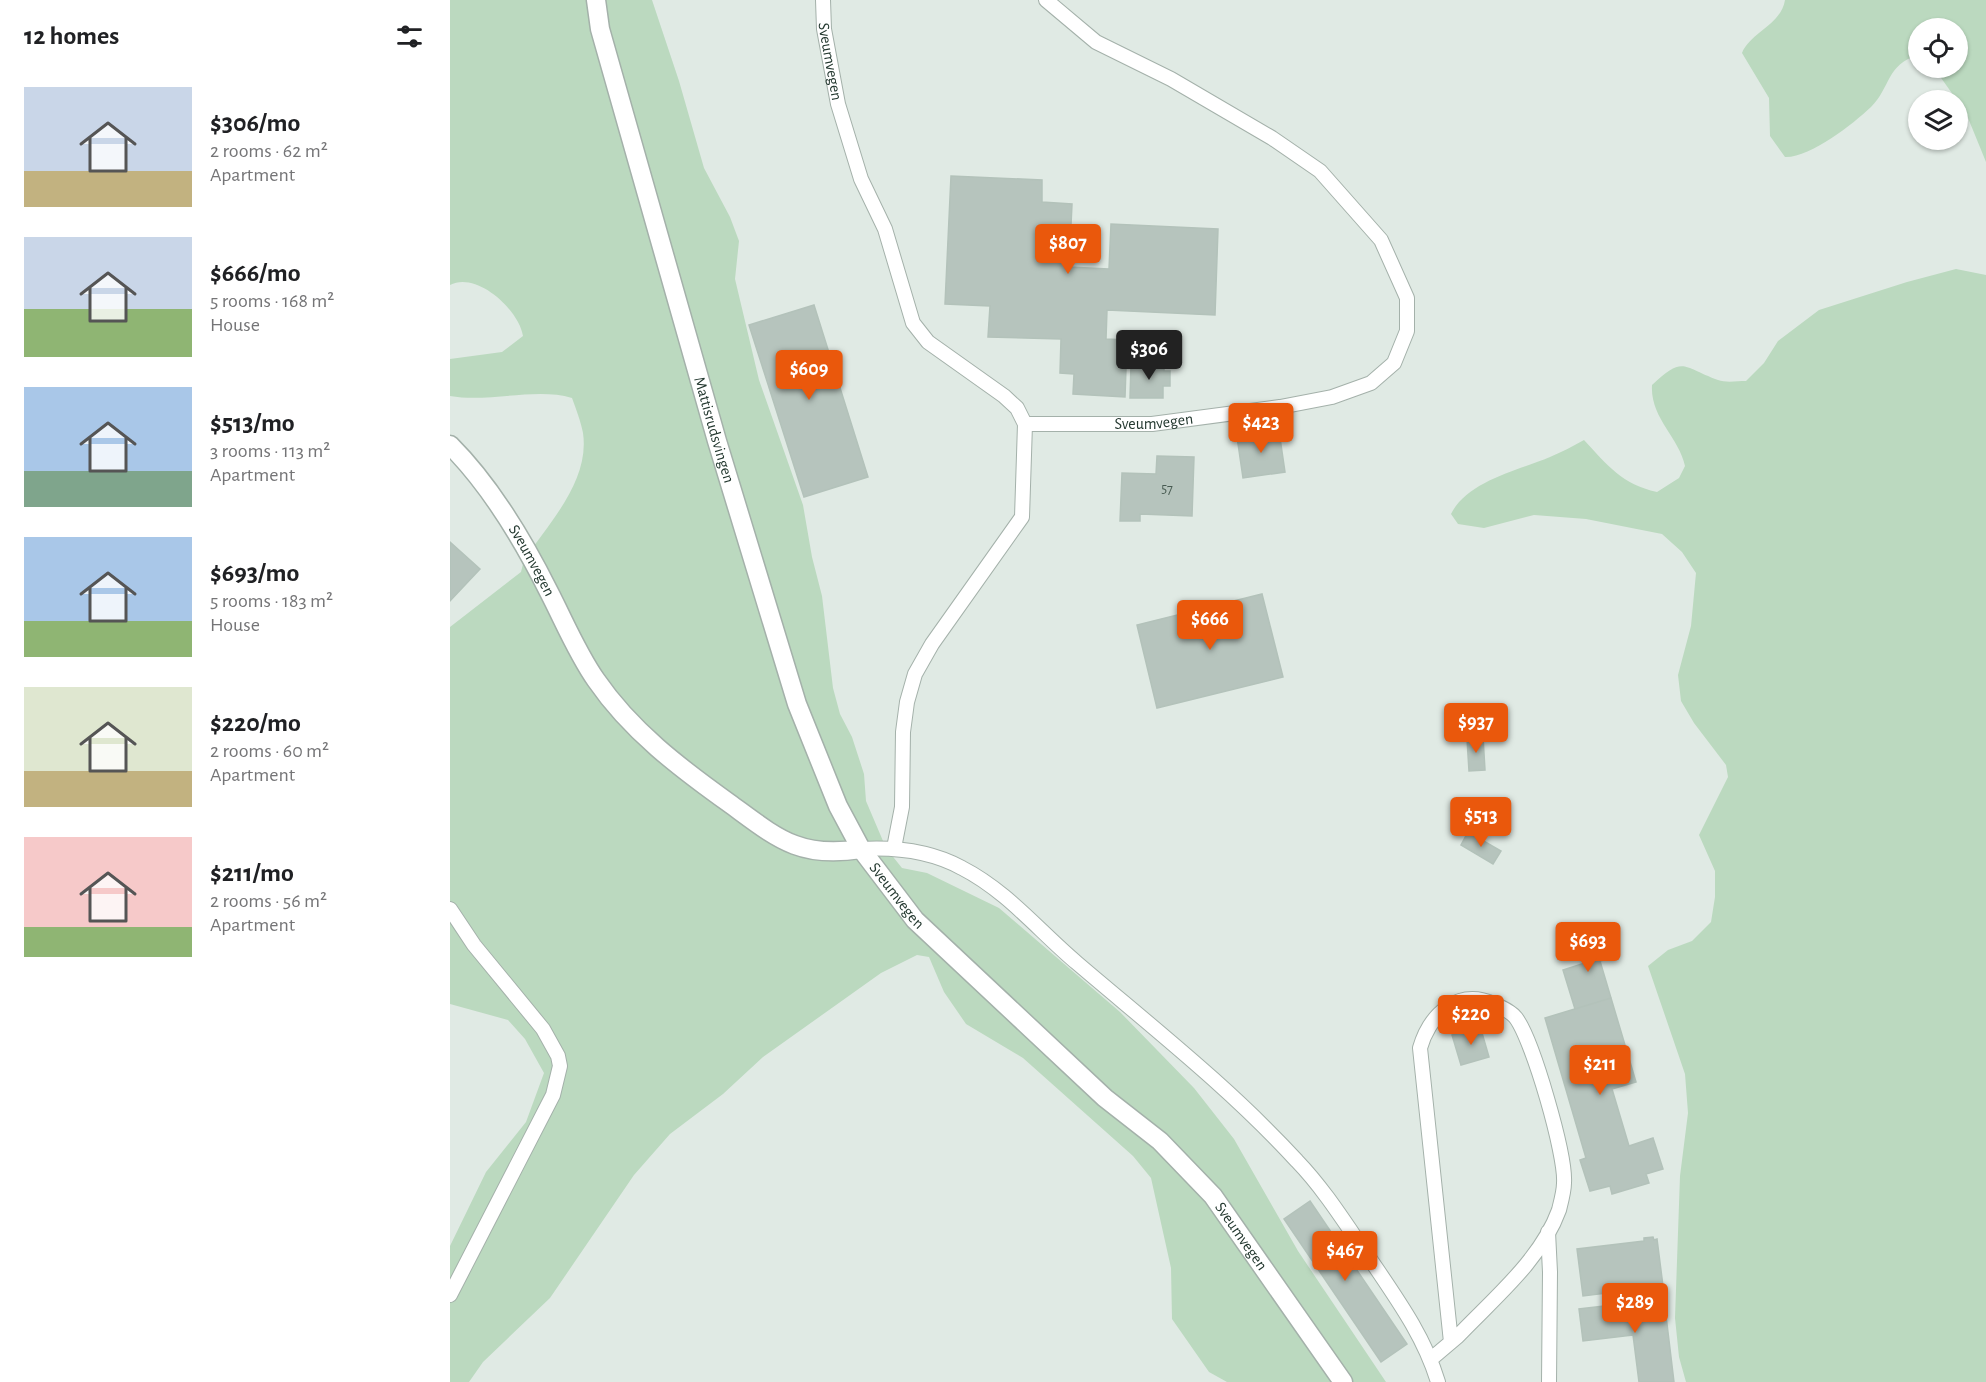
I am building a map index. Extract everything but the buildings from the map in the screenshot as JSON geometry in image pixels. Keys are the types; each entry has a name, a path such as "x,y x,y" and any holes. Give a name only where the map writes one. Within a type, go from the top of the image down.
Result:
{"street":[{"name":"Mattisrudsvingen","path":"596,0 600,29 717,441 794,693 838,806 861,849"},
{"name":"Sveumvegen","path":"450,445 486,488 511,524 596,679 640,732 666,756 707,787 790,844 807,851 835,853 861,849 915,920 1105,1098 1160,1141 1213,1196 1343,1382"}],"lane":[{"name":"Sveumvegen","path":"823,0 824,29 838,104 861,179 885,229 913,323 928,342 1004,396 1017,408 1025,424 1152,424 1281,407 1332,397 1371,383 1394,363 1407,331 1407,298 1381,240 1320,171 1272,138 1181,85 1096,42 1046,0"},
{"path":"894,848 902,807 903,732 907,702 915,674 932,644 1022,517 1025,424"},
{"path":"861,849 894,848 941,860 985,881 1014,905 1046,937 1232,1094 1299,1163 1337,1212 1400,1302 1431,1359 1438,1382"},
{"path":"450,909 474,945 543,1029 558,1056 560,1066 552,1095 450,1295"},
{"path":"1431,1359 1451,1342 1516,1276 1548,1232 1559,1209 1564,1183 1562,1164 1538,1066 1522,1027 1508,1011 1489,1002 1465,998 1454,1002 1438,1014 1424,1036 1420,1048 1451,1342"},
{"path":"1548,1232 1550,1382"}],"green space":[{"path":"450,0 652,0 679,81 704,168 730,217 739,241 735,279 759,380 803,505 812,557 822,596 833,688 840,714 852,737 864,774 866,801 886,848 902,868 927,873 999,908 1120,1012 1194,1088 1234,1139 1298,1251 1386,1382 1227,1382 1209,1372 1172,1319 1171,1268 1151,1178 1133,1156 1023,1058 966,1024 944,992 929,957 917,955 881,973 763,1057 723,1094 670,1134 634,1175 550,1298 483,1362 469,1382 450,1382 450,1246 486,1172 526,1122 544,1073 525,1039 508,1020 450,1004 450,627 521,572 524,560 566,501 574,485 584,451 583,433 572,398 543,394 480,398 450,396 450,359 502,352 523,336 514,315 484,288 472,283 461,282 450,285"},
{"path":"1785,0 1986,0 1986,162 1968,118 1968,90 1950,90 1941,78 1968,78 1968,18 1908,18 1908,59 1894,71 1871,107 1842,131 1818,146 1795,156 1785,157 1770,136 1769,98 1742,53 1752,39 1778,16"},
{"path":"1956,269 1986,275 1986,1382 1686,1382 1679,1357 1675,1318 1680,1176 1688,1113 1685,1074 1648,966 1668,950 1692,941 1711,922 1715,897 1715,871 1699,835 1728,777 1726,765 1694,723 1681,701 1678,675 1691,626 1696,573 1682,552 1662,534 1586,519 1534,515 1484,528 1458,524 1451,514 1469,493 1481,485 1584,440 1616,473 1634,484 1657,492 1679,478 1685,466 1677,446 1655,408 1653,397 1652,385 1671,370 1684,366 1721,381 1746,381 1764,363 1778,341 1819,310"}]}
